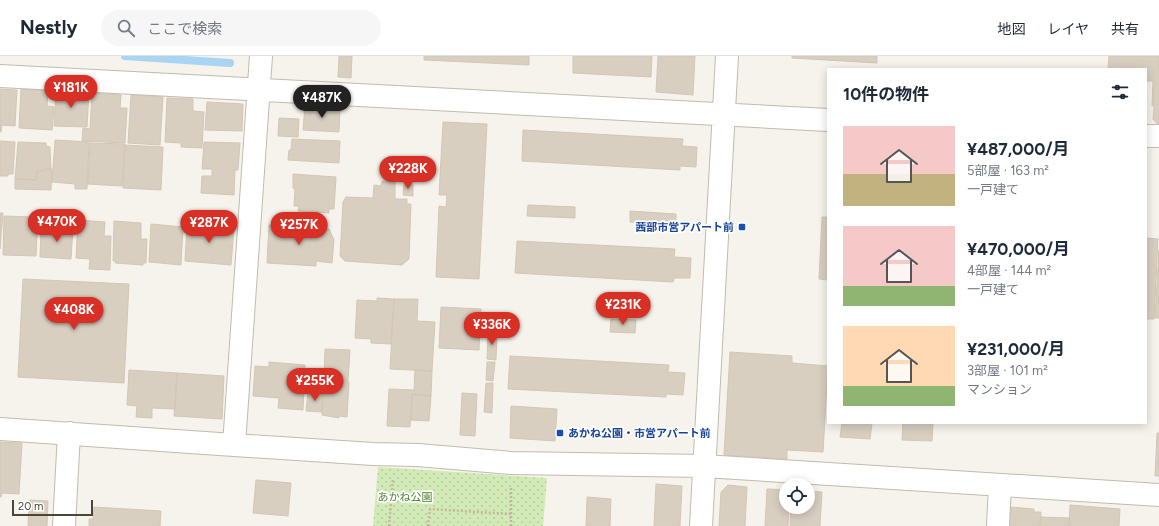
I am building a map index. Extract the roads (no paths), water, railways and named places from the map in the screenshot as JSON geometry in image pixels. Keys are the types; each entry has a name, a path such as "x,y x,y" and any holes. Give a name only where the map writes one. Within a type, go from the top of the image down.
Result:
{"street":[{"path":"234,445 260,90 261,56"},
{"path":"701,526 727,56"},
{"path":"0,76 827,120"},
{"path":"1147,136 1159,136"},
{"path":"0,429 511,462 704,466 1159,495"},
{"path":"64,526 68,433"},
{"path":"998,526 1000,485"}],"waterway":[{"path":"125,56 230,63"}],"place":[{"name":"茜部市営アパート前","path":"742,227"},
{"name":"あかね公園・市営アパート前","path":"560,433"}],"park label":[{"name":"あかね公園","path":"405,497"}]}
